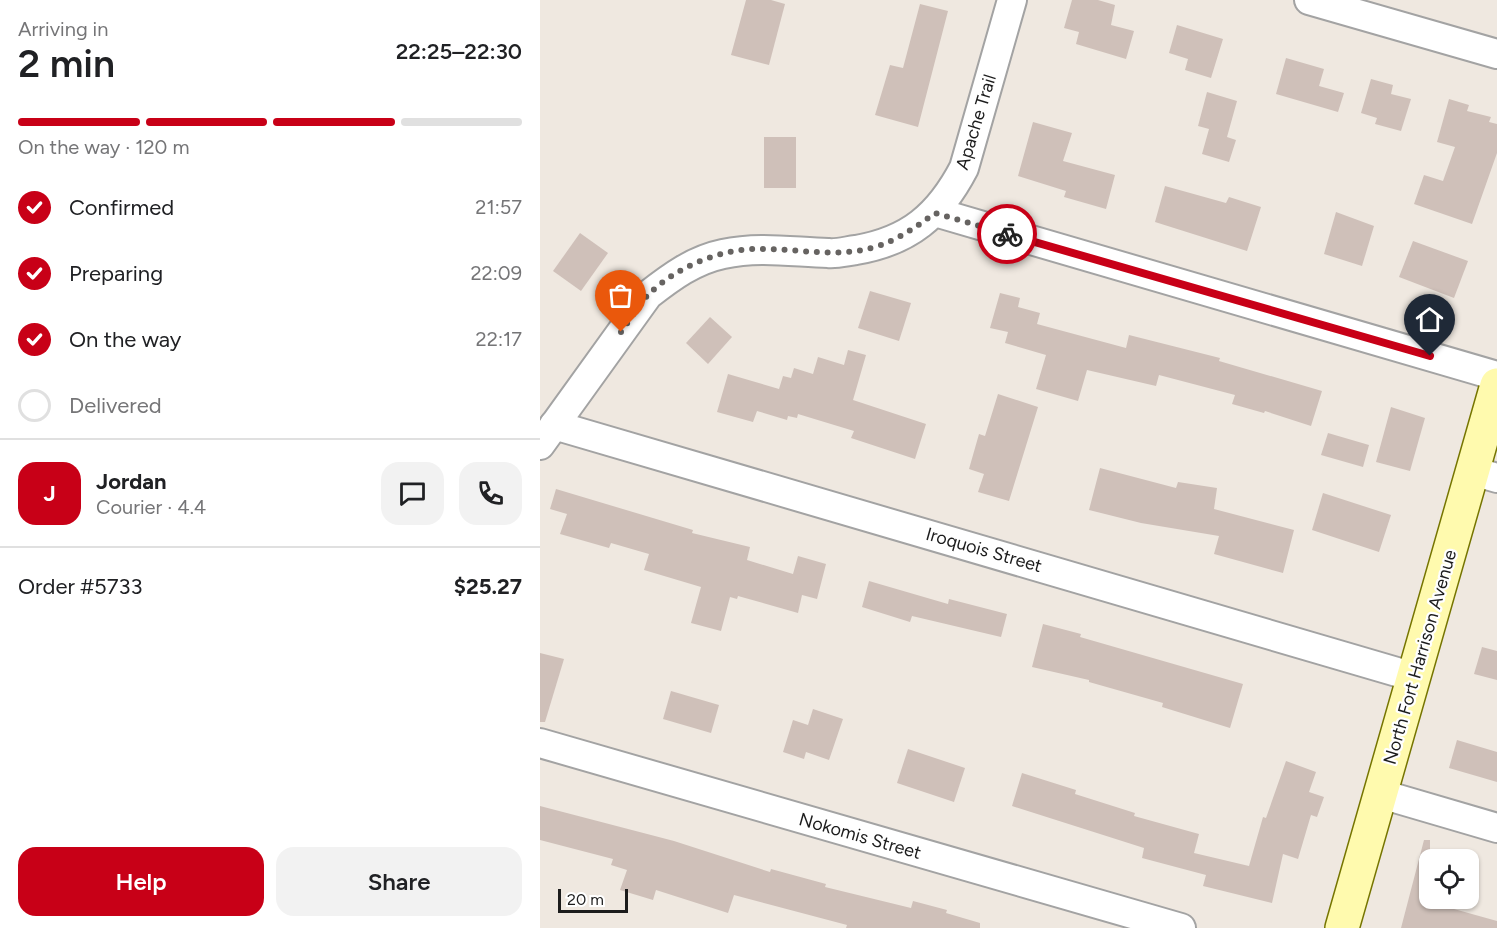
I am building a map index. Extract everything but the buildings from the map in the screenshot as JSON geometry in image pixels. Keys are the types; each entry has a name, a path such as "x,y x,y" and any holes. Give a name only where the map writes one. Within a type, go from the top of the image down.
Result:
{"main road":[{"name":"North Fort Harrison Avenue","path":"1342,928 1414,677 1485,475 1497,385"}],"street":[{"name":"Apache Trail","path":"547,435 648,295 670,278 694,264 722,254 759,248 832,254 875,247 910,232 935,213 952,192 964,168 1012,0"},
{"path":"1309,0 1497,54"},
{"path":"935,213 1497,376"},
{"name":"Iroquois Street","path":"547,435 1414,677"},
{"name":"Nokomis Street","path":"540,743 1181,928"},
{"path":"1381,794 1497,828"}],"way so far":[{"path":"621,332 648,295 658,287 694,264 722,254 759,248 832,254 875,247 910,232 935,213 1007,234"}],"route":[{"path":"1007,234 1430,356"}]}
